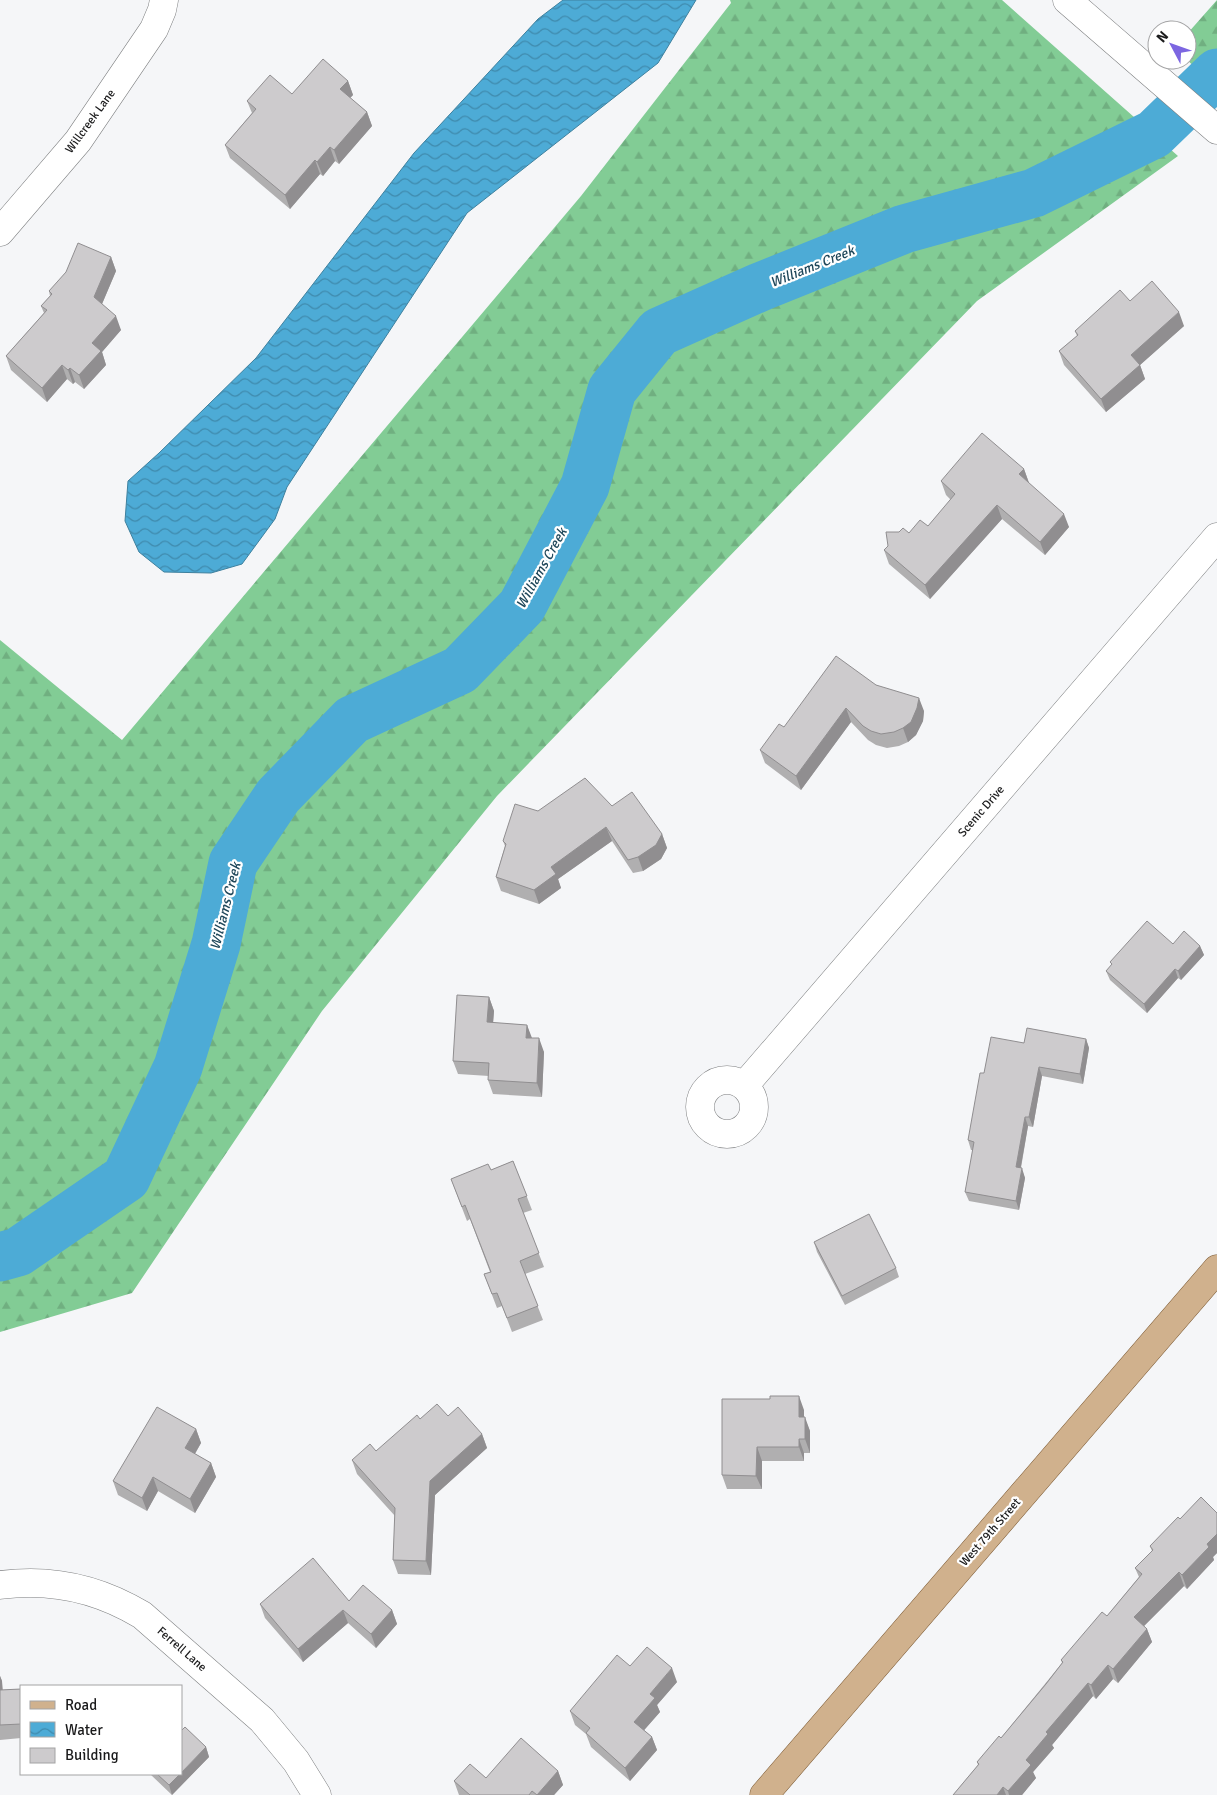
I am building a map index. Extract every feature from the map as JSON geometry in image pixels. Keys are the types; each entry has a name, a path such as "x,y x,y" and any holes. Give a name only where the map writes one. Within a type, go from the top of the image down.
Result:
{"main road":[{"name":"West 79th Street","path":"764,1795 1217,1269"}],"street":[{"name":"Willcreek Lane","path":"0,232 78,141 154,29 164,0"},
{"path":"1067,0 1217,130"},
{"name":"Scenic Drive","path":"744,1086 1217,537"},
{"name":"Ferrell Lane","path":"0,1585 25,1582 87,1590 121,1602 142,1615 262,1720 296,1761 317,1795"}],"green space":[{"path":"730,0 1002,0 1178,156 977,301 497,796 322,1011 132,1293 0,1332 0,640 122,740 581,196 731,3"},
{"path":"1217,0 1217,87 1197,69 1197,23"}],"water":[{"path":"563,0 696,0 658,63 467,213 287,487 275,519 242,564 211,573 164,572 139,552 125,521 128,481 256,358 414,153 538,19"}],"building":[{"path":"323,59 348,81 340,89 367,112 334,150 330,147 317,162 315,160 285,195 225,145 256,109 247,101 270,75 292,94"},
{"path":"78,243 111,257 94,297 116,316 92,343 101,351 79,375 62,365 42,388 6,356 47,310 41,306 52,294 49,291 66,272"},
{"path":"1152,281 1179,312 1131,355 1140,365 1101,399 1059,351 1078,335 1075,331 1120,290 1130,301"},
{"path":"982,433 1024,469 1019,474 1064,514 1040,542 997,505 925,585 884,550 888,546 886,532 899,532 903,528 909,533 920,520 928,526 955,494 941,481"},
{"path":"836,656 876,685 919,698 917,708 911,722 903,728 881,734 863,726 846,708 796,776 760,750 779,724 784,727"},
{"path":"585,778 612,806 632,792 662,834 656,845 638,857 628,860 606,827 551,867 556,874 534,890 496,877 506,844 503,841 515,804 538,811"},
{"path":"1147,921 1173,944 1184,931 1200,946 1178,971 1175,969 1144,1004 1106,971 1112,964 1110,962"},
{"path":"457,995 489,997 487,1022 527,1025 526,1038 539,1038 537,1083 488,1080 489,1063 453,1061"},
{"path":"1027,1028 1086,1039 1080,1074 1039,1067 1029,1117 1025,1117 1016,1167 1022,1168 1016,1201 965,1192 974,1142 968,1140 980,1073 984,1073 991,1037 1024,1043"},
{"path":"513,1161 527,1196 518,1199 539,1253 520,1261 538,1306 507,1318 497,1293 492,1294 484,1274 491,1272 465,1205 462,1207 451,1179 488,1164 491,1170"},
{"path":"869,1214 896,1268 842,1296 814,1242"},
{"path":"770,1396 799,1396 799,1417 805,1417 805,1439 799,1439 799,1447 757,1447 756,1476 722,1475 722,1399 770,1399"},
{"path":"437,1404 448,1416 458,1407 482,1434 430,1481 426,1561 393,1560 395,1508 352,1460 370,1444 376,1451 417,1415 420,1419"},
{"path":"157,1407 196,1429 185,1448 211,1463 190,1499 153,1477 142,1498 113,1481"},
{"path":"1201,1497 1217,1513 1217,1534 1207,1544 1209,1547 1182,1575 1179,1572 1134,1617 1147,1629 1113,1669 1108,1665 1091,1685 1088,1683 1046,1732 1048,1734 1026,1760 1031,1765 1008,1791 1003,1787 997,1795 953,1795 979,1764 977,1762 999,1736 1001,1738 1046,1684 1063,1662 1061,1660 1102,1612 1107,1616 1142,1574 1135,1568 1153,1550 1150,1546 1178,1517 1180,1519"},
{"path":"313,1558 349,1601 363,1585 392,1610 371,1634 343,1610 298,1649 260,1604"},
{"path":"647,1647 672,1668 650,1694 655,1698 634,1722 652,1737 625,1768 586,1733 590,1728 570,1711 617,1655 630,1666"},
{"path":"20,1689 20,1724 0,1725 0,1690"},
{"path":"185,1727 206,1747 182,1772 182,1730"},
{"path":"521,1738 558,1771 537,1795 532,1791 529,1795 470,1795 454,1781 470,1764 486,1778"},
{"path":"158,1775 179,1775 169,1785"}],"waterway":[{"name":"Williams Creek","path":"0,1257 18,1252 126,1178 178,1067 216,944 233,863 278,796 352,720 460,670 522,606 585,486 612,390 659,332 760,287 904,229 1034,193 1154,134 1217,73"}]}
